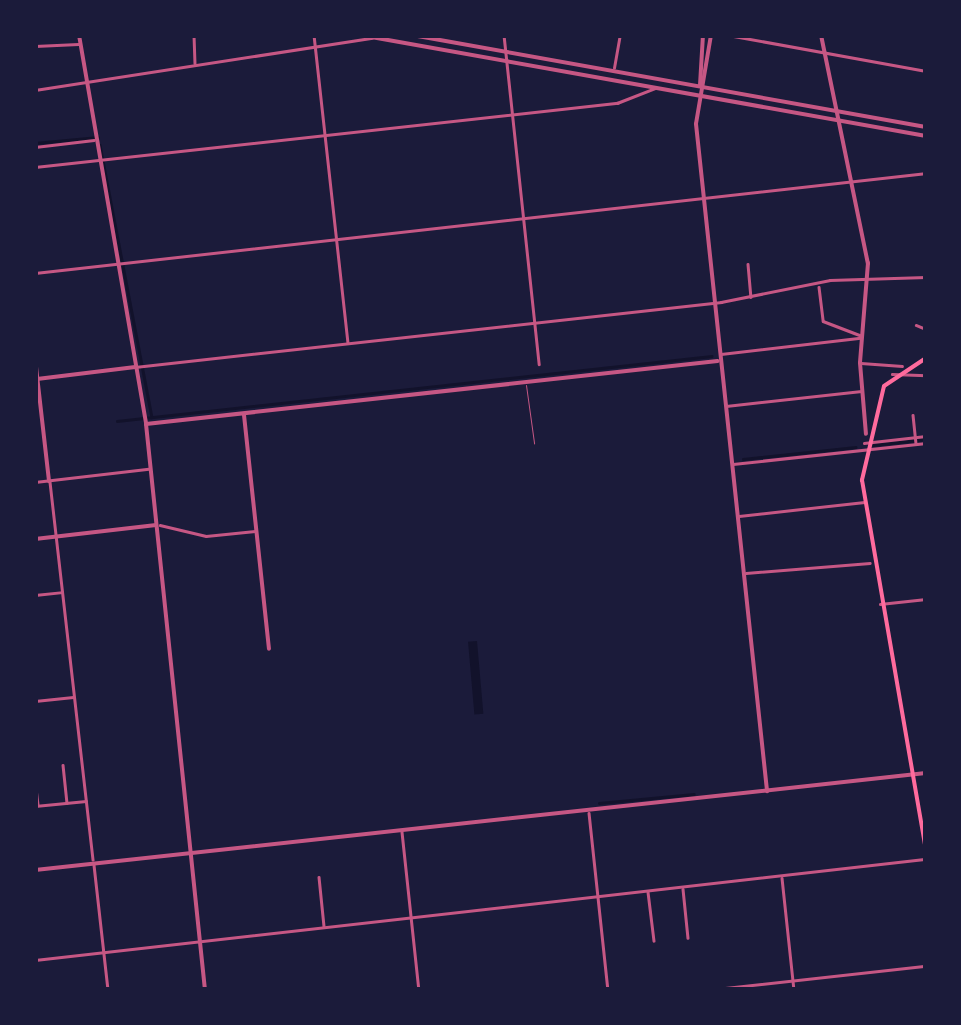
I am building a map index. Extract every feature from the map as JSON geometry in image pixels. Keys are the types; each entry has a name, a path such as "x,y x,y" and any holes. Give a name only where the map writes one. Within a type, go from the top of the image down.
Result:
{"main road":[{"path":"926,358 892,374 862,450 870,564 914,774 926,856"}],"street":[{"path":"78,35 146,424 206,990"},
{"path":"194,35 195,64"},
{"path":"314,35 348,342"},
{"path":"360,35 926,136"},
{"path":"412,35 926,127"},
{"path":"504,35 540,364"},
{"path":"614,70 620,35"},
{"path":"703,35 699,94 721,302 719,357 767,790"},
{"path":"700,85 711,35"},
{"path":"728,35 926,71"},
{"path":"821,35 853,182 867,284 860,336 860,391 866,434"},
{"path":"35,90 85,76 315,52 373,38"},
{"path":"35,46 80,44"},
{"path":"35,167 637,100 656,87"},
{"path":"35,147 94,140"},
{"path":"35,272 926,173"},
{"path":"748,264 751,297"},
{"path":"37,379 721,302 819,284 926,278"},
{"path":"819,284 824,321 860,336"},
{"path":"916,326 926,329"},
{"path":"146,424 526,382 860,336"},
{"path":"35,358 108,990"},
{"path":"860,363 902,366"},
{"path":"892,374 926,375"},
{"path":"725,406 860,391"},
{"path":"243,413 270,649"},
{"path":"913,415 915,440"},
{"path":"146,434 154,423"},
{"path":"731,464 862,450 926,436"},
{"path":"864,443 926,443"},
{"path":"35,482 150,469"},
{"path":"737,516 864,502"},
{"path":"35,539 156,526 206,536 256,531"},
{"path":"744,573 870,564"},
{"path":"35,595 63,592"},
{"path":"880,604 926,598"},
{"path":"35,700 75,696"},
{"path":"63,764 67,802"},
{"path":"35,870 926,773"},
{"path":"35,780 36,806 87,800"},
{"path":"589,811 608,990"},
{"path":"402,830 420,990"},
{"path":"35,960 782,876 926,856"},
{"path":"782,876 794,990"},
{"path":"319,878 324,926"},
{"path":"682,887 688,938"},
{"path":"648,890 654,941"},
{"path":"707,990 926,966"}],"lane":[{"path":"526,382 534,443"}],"shaded area":[{"path":"477,641 483,714 474,715 468,642"}],"waterway":[{"path":"35,143 98,137"},
{"path":"100,145 152,417"},
{"path":"117,421 711,356"},
{"path":"873,445 926,439"},
{"path":"743,459 855,447"},
{"path":"599,803 694,794"}]}
